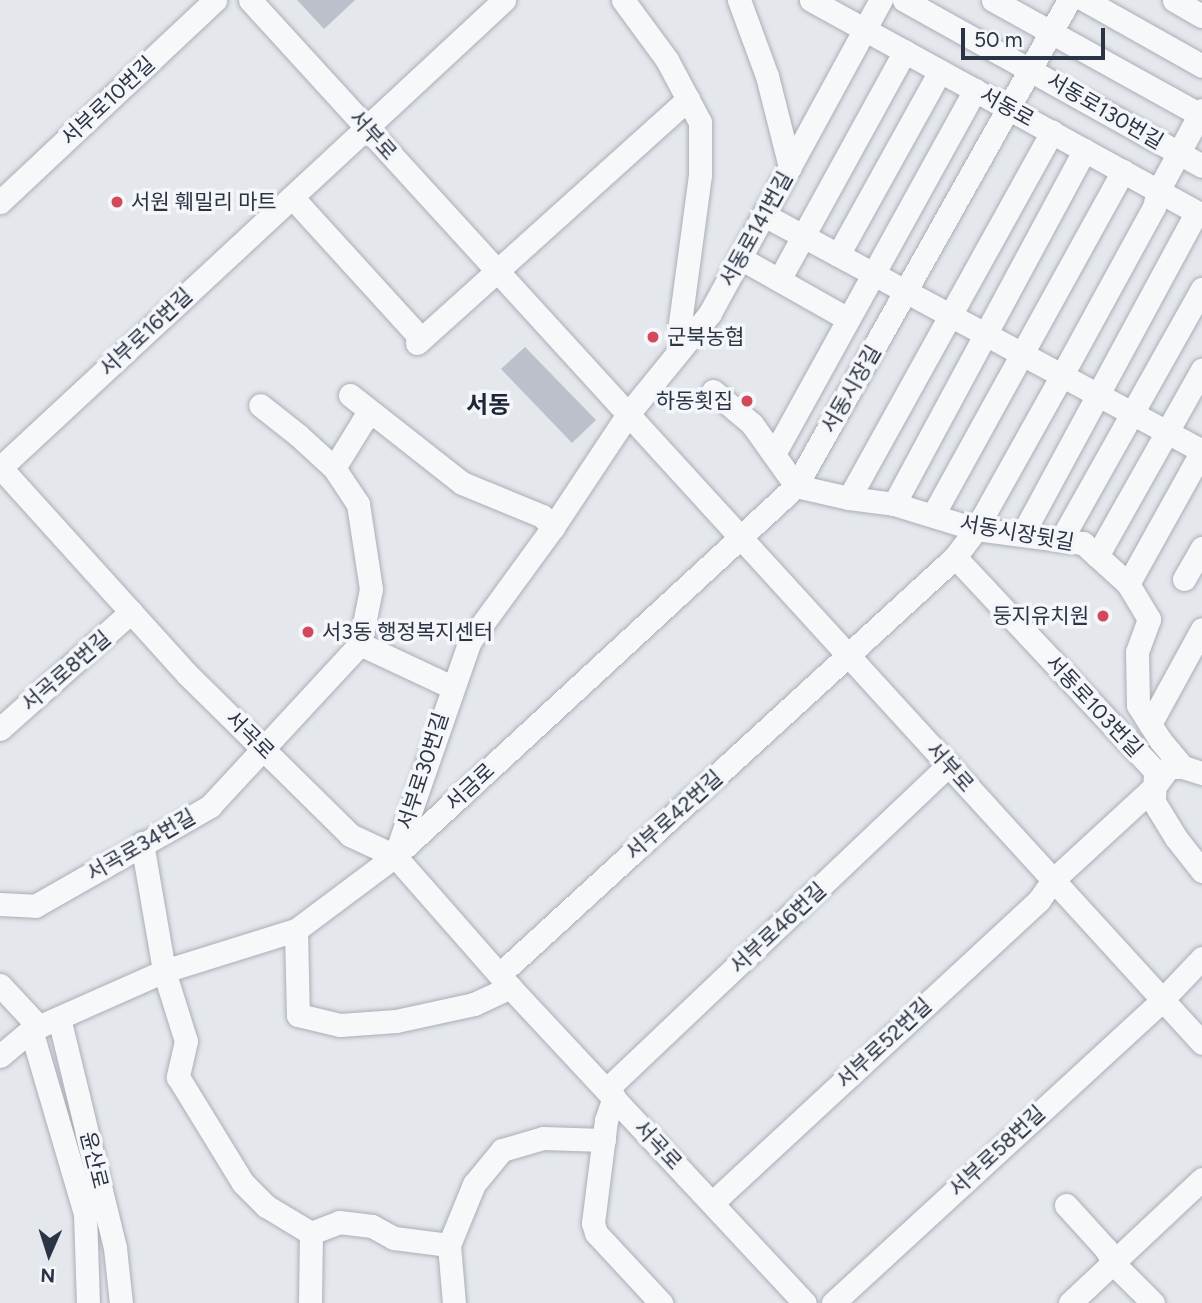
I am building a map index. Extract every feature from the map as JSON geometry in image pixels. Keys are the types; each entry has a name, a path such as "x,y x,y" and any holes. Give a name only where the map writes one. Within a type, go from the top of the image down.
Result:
{"street":[{"name":"서부로10번길","path":"0,202 215,0"},
{"name":"서부로","path":"250,0 628,414 738,539 847,654 1202,1043"},
{"name":"서부로16번길","path":"0,468 504,0"},
{"path":"623,0 667,60 700,122 700,175 680,323"},
{"path":"739,0 767,76 790,167"},
{"name":"서동로","path":"811,0 1200,214"},
{"name":"서동로141번길","path":"628,414 710,313 881,0"},
{"name":"서동로130번길","path":"904,0 1179,153"},
{"name":"서동로130번길","path":"993,0 1201,113 1158,191"},
{"name":"서동시장길","path":"796,486 1069,0"},
{"path":"1085,0 1202,66"},
{"path":"1174,0 1202,16"},
{"path":"779,280 905,51"},
{"path":"838,255 940,71"},
{"name":"서동시장길","path":"774,454 975,90"},
{"path":"292,197 419,341 688,99"},
{"path":"849,498 1052,132"},
{"path":"894,503 1085,150"},
{"path":"1179,153 1202,166"},
{"path":"933,516 1123,171"},
{"path":"847,654 955,556 976,529 1154,207 1158,191"},
{"path":"1022,535 1200,214"},
{"path":"764,215 1202,451 1128,584"},
{"name":"서동시장길","path":"740,258 848,319"},
{"path":"1061,540 1202,289"},
{"path":"1097,556 1202,370"},
{"path":"713,391 752,424 796,486 738,539"},
{"path":"350,395 462,483 520,505 542,516 553,527"},
{"path":"260,405 334,468 358,504 366,544 370,589 360,644"},
{"path":"334,468 372,412"},
{"name":"서부로30번길","path":"395,856 470,641 553,527 628,414"},
{"name":"서곡로","path":"0,468 187,674 350,835 395,856 505,981 804,1303"},
{"name":"서동시장뒷길","path":"796,486 849,498 894,503 976,529 1083,543 1128,584 1149,618 1137,652 1138,705 1150,724 1192,770"},
{"name":"서금로","path":"0,1056 43,1025 163,971 296,930 395,856 738,539"},
{"path":"1184,579 1202,548"},
{"name":"서동로103번길","path":"955,556 1154,771 1154,802 1176,838 1202,871"},
{"name":"서곡로8번길","path":"0,729 131,612"},
{"path":"1150,724 1202,629"},
{"name":"서부로30번길","path":"360,644 452,687"},
{"name":"서곡로34번길","path":"0,904 35,906 210,806 360,644"},
{"name":"서부로42번길","path":"505,981 847,654"},
{"name":"서부로46번길","path":"610,1093 948,765"},
{"path":"1053,880 1154,787 1169,767 1192,770"},
{"path":"142,843 163,971 186,1041 178,1077 243,1183 266,1206 311,1233"},
{"name":"서부로52번길","path":"712,1203 1039,900 1053,880"},
{"path":"296,930 298,1015 340,1025 396,1021 474,1004 505,981"},
{"path":"1163,1000 1202,958"},
{"path":"0,985 43,1025 85,1214 88,1303"},
{"name":"서부로58번길","path":"833,1303 1163,1000"},
{"name":"윤산로","path":"43,1025 115,1248 121,1303"},
{"path":"610,1093 593,1223 596,1233 652,1298"},
{"path":"454,1303 450,1245 474,1184 502,1150 543,1139 604,1140"},
{"path":"1070,1303 1202,1179"},
{"path":"1066,1205 1106,1248 1114,1264 1153,1303"},
{"path":"311,1233 340,1222 372,1226 394,1238 450,1245"},
{"path":"310,1303 311,1233"}],"building":[{"path":"297,0 355,0 324,29"},
{"path":"525,347 596,420 572,443 501,369"}],"place":[{"name":"서원 훼밀리 마트","path":"117,202"},
{"name":"군북농협","path":"653,337"},
{"name":"하동횟집","path":"747,401"},
{"name":"둥지유치원","path":"1103,616"},
{"name":"서3동 행정복지센터","path":"308,632"}],"district":[{"name":"서동","path":"488,405"}]}
